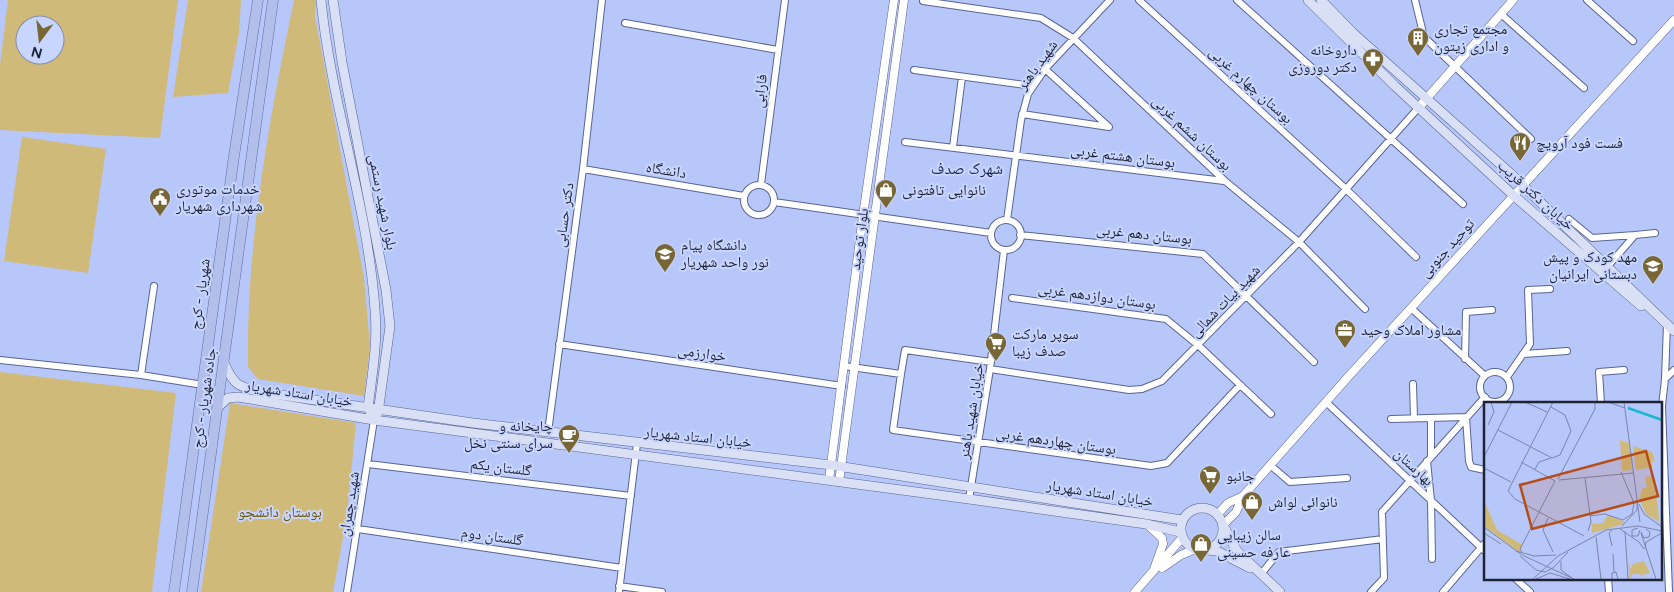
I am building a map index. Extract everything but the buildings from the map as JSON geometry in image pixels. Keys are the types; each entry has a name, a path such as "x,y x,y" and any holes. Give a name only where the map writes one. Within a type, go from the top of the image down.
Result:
{"main road":[{"name":"شهریار - کرج","path":"174,592 234,156 258,0"},
{"name":"جاده شهریار - کرج","path":"192,592 273,0"},
{"name":"بلوار شهید رستمی","path":"322,0 332,74 372,276 376,344 368,408"},
{"name":"بلوار شهید رستمی","path":"333,0 342,62 386,290 390,326 379,410 374,420"},
{"name":"خیابان دکتر قریب","path":"1308,0 1395,86 1420,106 1514,195 1636,302 1656,315"},
{"name":"خیابان دکتر قریب","path":"1321,0 1352,32 1523,186 1608,266 1656,315"},
{"path":"1656,315 1674,331"},
{"name":"خیابان استاد شهریار","path":"224,363 232,381 239,386 260,392 548,432 637,449 839,482 1146,524 1181,535"},
{"name":"خیابان استاد شهریار","path":"218,407 228,398 238,397 374,420 637,449 831,465 1182,520"},
{"path":"368,408 374,420"},
{"path":"953,498 961,495 961,490 955,485"},
{"path":"984,502 980,499 980,491 991,489"},
{"path":"1261,574 1218,551 1200,550 1181,535 1182,520 1186,514 1198,508 1205,508 1217,515 1237,551 1280,592"},
{"path":"1200,550 1216,545 1220,539 1223,525"}],"street":[{"name":"دکتر حسابی","path":"548,432 583,169 602,0"},
{"name":"فارابی","path":"761,184 785,0"},
{"name":"بلوار توحید","path":"829,480 862,216 894,0"},
{"name":"بلوار توحید","path":"839,482 904,0"},
{"name":"شهید باهنر","path":"1007,220 1018,155 1022,114 1033,86 1045,69 1110,0"},
{"name":"بوستان چهارم غربی","path":"1139,0 1345,188 1416,257"},
{"path":"1237,0 1463,204"},
{"path":"1415,0 1424,37 1531,139"},
{"path":"1420,106 1513,0"},
{"path":"1587,0 1633,41"},
{"name":"بوستان ششم غربی","path":"923,1 1041,18 1073,38 1224,181 1298,242 1365,309"},
{"path":"1501,14 1584,88"},
{"name":"توحید جنوبی","path":"1223,525 1236,512 1243,496 1326,402 1674,20"},
{"path":"625,23 778,50"},
{"path":"1022,114 1109,128 1045,69"},
{"path":"914,70 1033,86"},
{"path":"953,148 962,77"},
{"name":"شهید بیات شمالی","path":"904,350 1136,390 1167,379 1298,242 1420,106"},
{"name":"بوستان هشتم غربی","path":"905,142 1224,181"},
{"name":"دانشگاه","path":"583,169 744,196"},
{"path":"761,184 772,192 774,202 770,211 756,215 744,206 744,196 748,188 761,184"},
{"path":"774,202 991,233"},
{"path":"1569,219 1592,238 1655,233"},
{"path":"1007,220 1018,226 1020,235 1017,244 1004,250 996,246 991,233 998,222 1007,220"},
{"name":"بوستان دهم غربی","path":"1020,235 1199,252 1314,362"},
{"path":"1608,266 1634,235"},
{"name":"خیابان شهید باهنر","path":"969,499 991,365 1004,250"},
{"path":"141,374 154,286"},
{"path":"1507,377 1530,344 1528,290 1550,289"},
{"name":"بوستان دوازدهم غربی","path":"1012,298 1162,318 1199,346 1271,414"},
{"path":"1411,308 1485,376"},
{"path":"1465,359 1466,312 1492,310"},
{"path":"1662,402 1665,379 1666,324"},
{"name":"خوارزمی","path":"560,344 842,386"},
{"name":"بوستان چهاردهم غربی","path":"904,350 893,430 1158,466 1167,463 1240,385"},
{"path":"1523,354 1566,351"},
{"path":"0,360 141,374 203,385"},
{"path":"844,366 901,374"},
{"path":"1601,402 1599,372 1624,370"},
{"path":"1665,379 1674,370"},
{"path":"1498,372 1507,377 1510,386 1506,397 1495,402 1485,397 1480,386 1485,376 1498,372"},
{"path":"1413,384 1414,418"},
{"path":"1371,592 1384,578 1382,512 1485,397"},
{"path":"1506,397 1511,402"},
{"name":"بهارستان","path":"1326,402 1484,547"},
{"path":"1391,419 1466,417"},
{"path":"1466,417 1471,467 1484,470"},
{"path":"1431,418 1429,459 1432,501 1432,559"},
{"name":"شهید چمران","path":"347,592 374,420"},
{"path":"637,449 619,589 662,592"},
{"path":"1662,450 1669,592"},
{"name":"گلستان یکم","path":"368,464 631,496"},
{"path":"1270,465 1290,482 1347,478"},
{"name":"توحید جنوبی","path":"1217,515 1228,503 1243,496"},
{"path":"1146,524 1158,533 1163,544 1152,575"},
{"name":"گلستان دوم","path":"358,529 622,568"},
{"path":"1135,592 1152,575 1181,535"},
{"path":"1261,574 1279,552 1383,539"},
{"path":"1443,592 1484,547"},
{"path":"1152,575 1181,555 1200,550"},
{"path":"1517,580 1530,592"}],"green space":[{"path":"8,0 178,0 160,138 0,130 0,65"},
{"path":"188,0 241,0 239,33 228,93 173,97"},
{"path":"294,0 316,0 315,16 364,278 370,346 364,396 258,379 248,367 248,321 255,228 268,136"},
{"path":"22,137 106,149 88,273 4,261"},
{"path":"0,372 176,393 152,592 0,592"},
{"name":"بوستان دانشجو","path":"230,403 356,423 347,516 333,592 201,592"}],"place":[{"name":"مجتمع تجاری و اداری زیتون","path":"1418,57"},
{"name":"داروخانه دکتر دوروزی","path":"1373,78"},
{"name":"فست فود آرویچ","path":"1520,162"},
{"name":"نانوایی تافتونی","path":"886,209"},
{"name":"خدمات موتوری شهرداری شهریار","path":"160,217"},
{"name":"دانشگاه پیام نور واحد شهریار","path":"665,273"},
{"name":"مهد کودک و پیش دبستانی ایرانیان","path":"1653,285"},
{"name":"مشاور املاک وحید","path":"1345,349"},
{"name":"سوپر مارکت صدف زیبا","path":"996,362"},
{"name":"چایخانه و سرای سنتی نخل","path":"569,454"},
{"name":"جانبو","path":"1210,495"},
{"name":"نانوائی لواش","path":"1252,521"},
{"name":"سالن زیبایی عارفه حسینی","path":"1201,563"}],"district":[{"name":"شهرک صدف","path":"967,168"}]}
